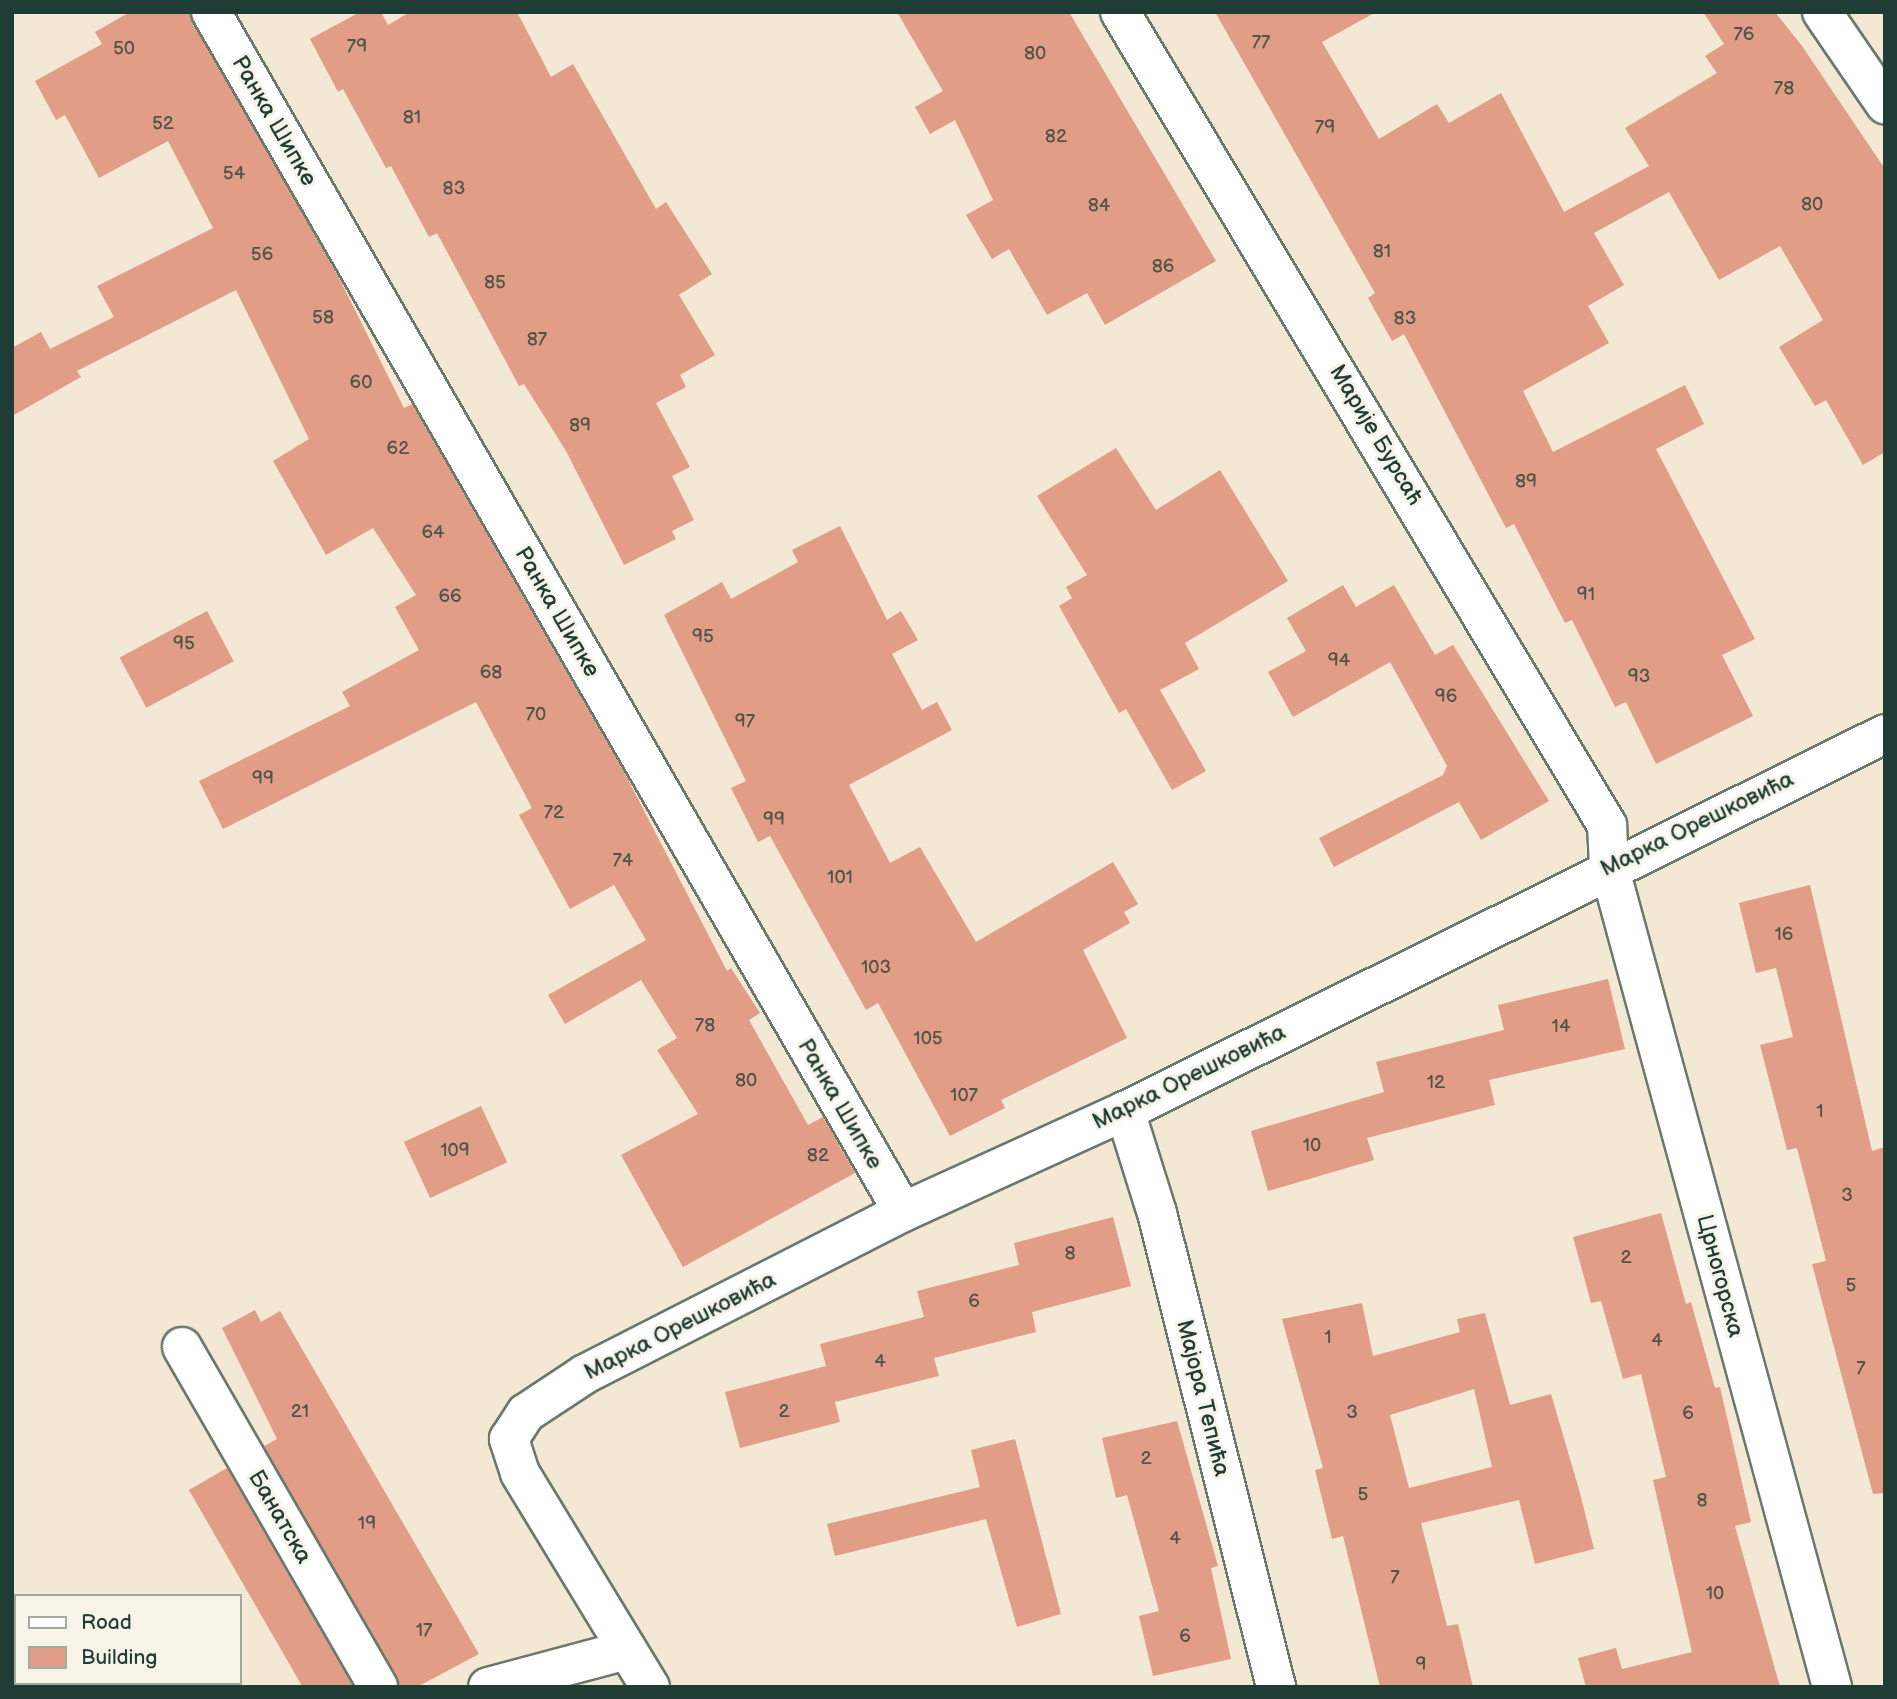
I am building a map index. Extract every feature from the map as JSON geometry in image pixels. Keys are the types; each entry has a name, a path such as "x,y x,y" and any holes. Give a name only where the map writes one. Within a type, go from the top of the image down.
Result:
{"street":[{"name":"Ранка Шипке","path":"211,12 903,1212"},
{"name":"Марије Бурсаћ","path":"1120,12 1581,775 1607,825 1609,866"},
{"path":"1822,12 1885,104"},
{"name":"Марка Орешковића","path":"627,1650 520,1473 509,1439 526,1413 585,1374 903,1212 1125,1111 1609,866 1885,734"},
{"name":"Црногорска","path":"1609,866 1832,1687"},
{"name":"Мајора Тепића","path":"1125,1111 1157,1213 1276,1687"},
{"name":"Банатска","path":"182,1347 378,1687"},
{"path":"488,1687 627,1650 650,1687"}],"building":[{"path":"130,12 189,12 338,276 404,408 412,404 623,770 727,971 731,968 760,1013 749,1020 808,1125 823,1117 855,1173 683,1267 621,1155 698,1114 657,1050 677,1038 641,980 565,1024 548,995 646,940 614,885 570,909 519,815 532,808 476,702 223,829 199,781 350,706 342,692 419,650 395,607 416,595 373,528 326,555 273,461 309,439 236,290 77,371 81,377 12,416 12,348 41,332 50,349 114,317 97,286 213,228 168,141 99,178 65,115 56,120 35,81 102,44 95,32"},
{"path":"360,12 381,12 388,25 410,12 517,12 551,77 573,64 656,209 666,202 712,274 679,295 715,355 680,375 686,387 656,403 690,467 672,476 694,520 672,531 676,539 624,565 566,451 524,384 519,386 437,233 429,237 391,166 386,168 343,89 338,92 310,39"},
{"path":"897,12 1069,12 1216,261 1105,325 1087,293 1047,315 1009,249 992,259 966,215 993,200 955,120 930,134 915,107 943,91"},
{"path":"1215,12 1376,12 1322,42 1379,139 1437,104 1449,123 1501,93 1564,212 1649,166 1625,128 1717,73 1705,56 1724,44 1703,12 1775,12 1802,46 1885,169 1885,452 1863,465 1826,400 1815,406 1779,347 1823,320 1780,246 1719,280 1669,192 1594,233 1624,285 1588,306 1609,343 1523,391 1553,452 1685,385 1704,424 1656,449 1755,639 1722,655 1753,716 1656,764 1626,702 1615,707 1572,620 1565,623 1514,524 1506,528 1404,334 1392,341 1368,298 1375,293"},
{"path":"1116,448 1156,510 1220,470 1288,581 1185,643 1199,669 1160,690 1206,771 1172,790 1126,709 1119,713 1059,606 1072,598 1066,587 1087,575 1037,496"},
{"path":"840,526 887,620 901,611 918,640 892,654 922,710 937,702 952,730 849,785 890,863 920,847 976,942 1113,862 1138,904 1124,912 1130,923 1083,950 1127,1038 1001,1100 1005,1108 950,1136 878,1003 866,1010 770,836 758,842 731,788 746,781 664,615 722,582 731,599 798,562 792,550"},
{"path":"1343,585 1356,607 1394,585 1435,655 1453,645 1549,801 1481,840 1459,802 1334,867 1319,838 1443,775 1447,766 1390,662 1293,717 1268,672 1306,651 1287,618"},
{"path":"207,611 234,661 146,708 120,657"},
{"path":"1810,885 1872,1151 1885,1147 1885,1493 1873,1494 1812,1264 1826,1261 1797,1148 1787,1150 1760,1045 1793,1037 1776,968 1756,973 1739,903"},
{"path":"1608,979 1625,1049 1489,1080 1495,1105 1367,1138 1374,1160 1268,1191 1251,1131 1384,1092 1376,1062 1504,1030 1498,1005"},
{"path":"481,1106 507,1162 430,1198 404,1142"},
{"path":"1661,1213 1686,1304 1691,1302 1715,1388 1720,1387 1751,1522 1735,1526 1780,1687 1586,1687 1578,1658 1616,1648 1622,1669 1692,1652 1653,1480 1666,1477 1641,1374 1623,1379 1601,1301 1591,1303 1573,1237"},
{"path":"1113,1217 1131,1286 1032,1312 1036,1332 934,1358 939,1376 835,1402 840,1422 740,1448 725,1392 826,1366 820,1344 924,1317 917,1291 1019,1265 1014,1243"},
{"path":"1362,1303 1373,1356 1460,1332 1457,1319 1485,1313 1510,1405 1551,1394 1594,1549 1535,1564 1519,1500 1421,1523 1447,1626 1458,1624 1473,1687 1380,1687 1343,1536 1332,1539 1315,1470 1323,1468 1282,1319","holes":["1474,1389 1492,1467 1409,1488 1390,1415"]},
{"path":"255,1310 261,1322 280,1311 479,1654 417,1687 400,1687 264,1446 277,1439 222,1328"},
{"path":"1177,1421 1218,1566 1211,1568 1231,1659 1153,1676 1139,1616 1159,1611 1127,1495 1116,1498 1102,1438"},
{"path":"1015,1439 1061,1614 1017,1627 986,1519 835,1556 827,1524 980,1487 971,1450"},
{"path":"227,1468 353,1687 303,1687 189,1490"}]}
